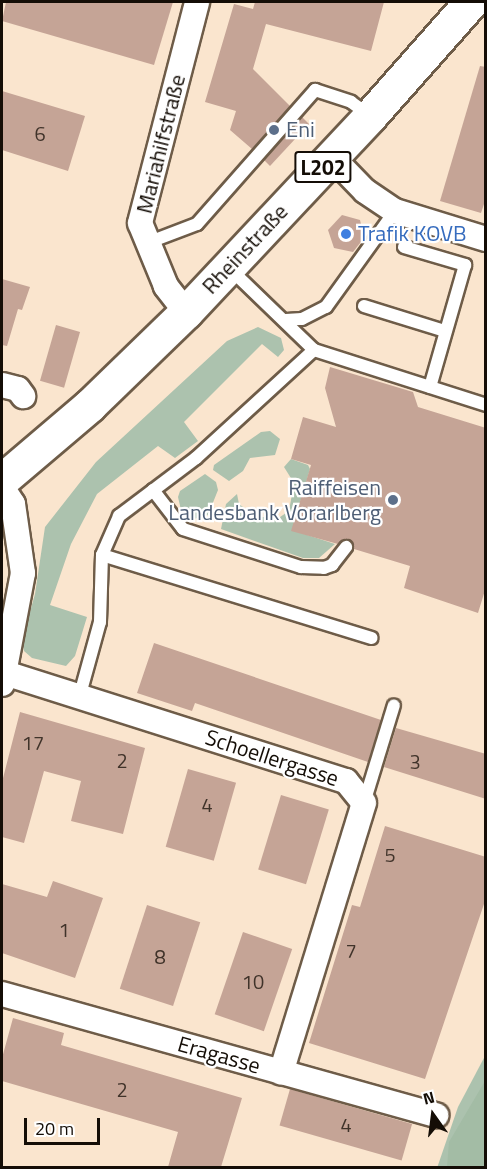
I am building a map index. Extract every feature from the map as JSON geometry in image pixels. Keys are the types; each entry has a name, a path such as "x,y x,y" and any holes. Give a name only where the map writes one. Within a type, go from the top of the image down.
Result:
{"main road":[{"name":"Rheinstraße","path":"2,480 90,405 186,312 370,116 471,2"}],"street":[{"name":"Mariahilfstraße","path":"186,312 166,286 140,223 197,2"},
{"path":"332,157 364,191 395,211 486,239"},
{"path":"2,385 18,390 23,396"},
{"path":"2,487 13,504 23,573 3,679"},
{"name":"Schoellergasse","path":"3,679 79,698 346,781 364,803 281,1072"},
{"name":"Eragasse","path":"2,994 436,1115"}],"lane":[{"path":"147,243 197,224 315,90 351,102 370,116"},
{"path":"286,320 314,314 332,301 395,211"},
{"path":"404,247 465,265 429,387"},
{"path":"228,267 286,320 314,350 486,405"},
{"path":"364,306 445,331"},
{"path":"79,698 100,622 102,555 119,516 196,458 314,350"},
{"path":"153,490 183,529 300,567 324,568 332,565 346,547"},
{"path":"102,555 371,638"},
{"path":"364,803 394,705"}],"green space":[{"path":"258,327 281,338 284,350 278,357 262,344 184,422 198,441 175,458 158,446 97,494 71,544 50,605 87,617 75,656 66,666 32,658 24,651 22,640 35,594 45,527 96,462 227,341"},
{"path":"270,431 280,439 275,455 250,458 243,471 229,481 213,470 214,465 261,432"},
{"path":"291,459 308,465 310,469 292,530 335,544 319,558 303,558 221,529 226,504 237,494 239,504 256,517 280,517 289,511 294,483 284,467"},
{"path":"205,474 216,482 218,490 208,515 190,520 181,510 178,497 180,491"},
{"path":"485,1056 485,1167 437,1168 458,1107"},
{"path":"485,1081 485,1167 447,1167 449,1142"}],"building":[{"path":"6,2 173,2 154,65 2,21"},
{"path":"255,2 384,2 371,51 266,24 253,69 290,106 252,149 230,130 236,111 205,102 234,4 253,9"},
{"path":"480,66 486,67 486,198 481,213 440,201"},
{"path":"2,91 85,116 68,171 2,150"},
{"path":"302,117 309,124 270,166 264,160"},
{"name":"Trafik KOVB","path":"342,215 360,220 364,238 353,252 334,248 328,230"},
{"path":"2,279 30,287 22,310 18,309 7,346 2,345"},
{"path":"56,325 80,332 64,388 40,381"},
{"name":"Raiffeisen Landesbank Vorarlberg","path":"330,367 413,392 418,407 486,428 486,587 478,613 404,588 410,566 354,549 348,539 338,544 291,531 311,465 291,459 303,417 336,427 325,388"},
{"path":"154,643 381,720 368,762 195,703 192,711 137,693"},
{"path":"20,712 145,748 123,834 71,821 81,781 44,771 24,843 2,837 2,782"},
{"path":"396,728 486,754 486,799 384,767"},
{"path":"188,769 236,783 214,861 166,847"},
{"path":"281,795 329,810 306,884 258,870"},
{"path":"385,826 486,857 486,898 425,1079 309,1043 352,905 360,907"},
{"path":"53,881 103,898 75,978 2,953 2,884 47,897"},
{"path":"147,905 200,922 173,1006 120,989"},
{"path":"243,932 292,949 264,1031 215,1014"},
{"path":"13,1018 64,1033 61,1045 242,1098 221,1167 168,1167 178,1132 2,1081 2,1058"},
{"path":"290,1089 412,1124 402,1161 280,1126"}],"place":[{"name":"Eni","path":"274,130"},
{"name":"Trafik KOVB","path":"346,234"},
{"name":"Raiffeisen Landesbank Vorarlberg","path":"393,500"}]}
